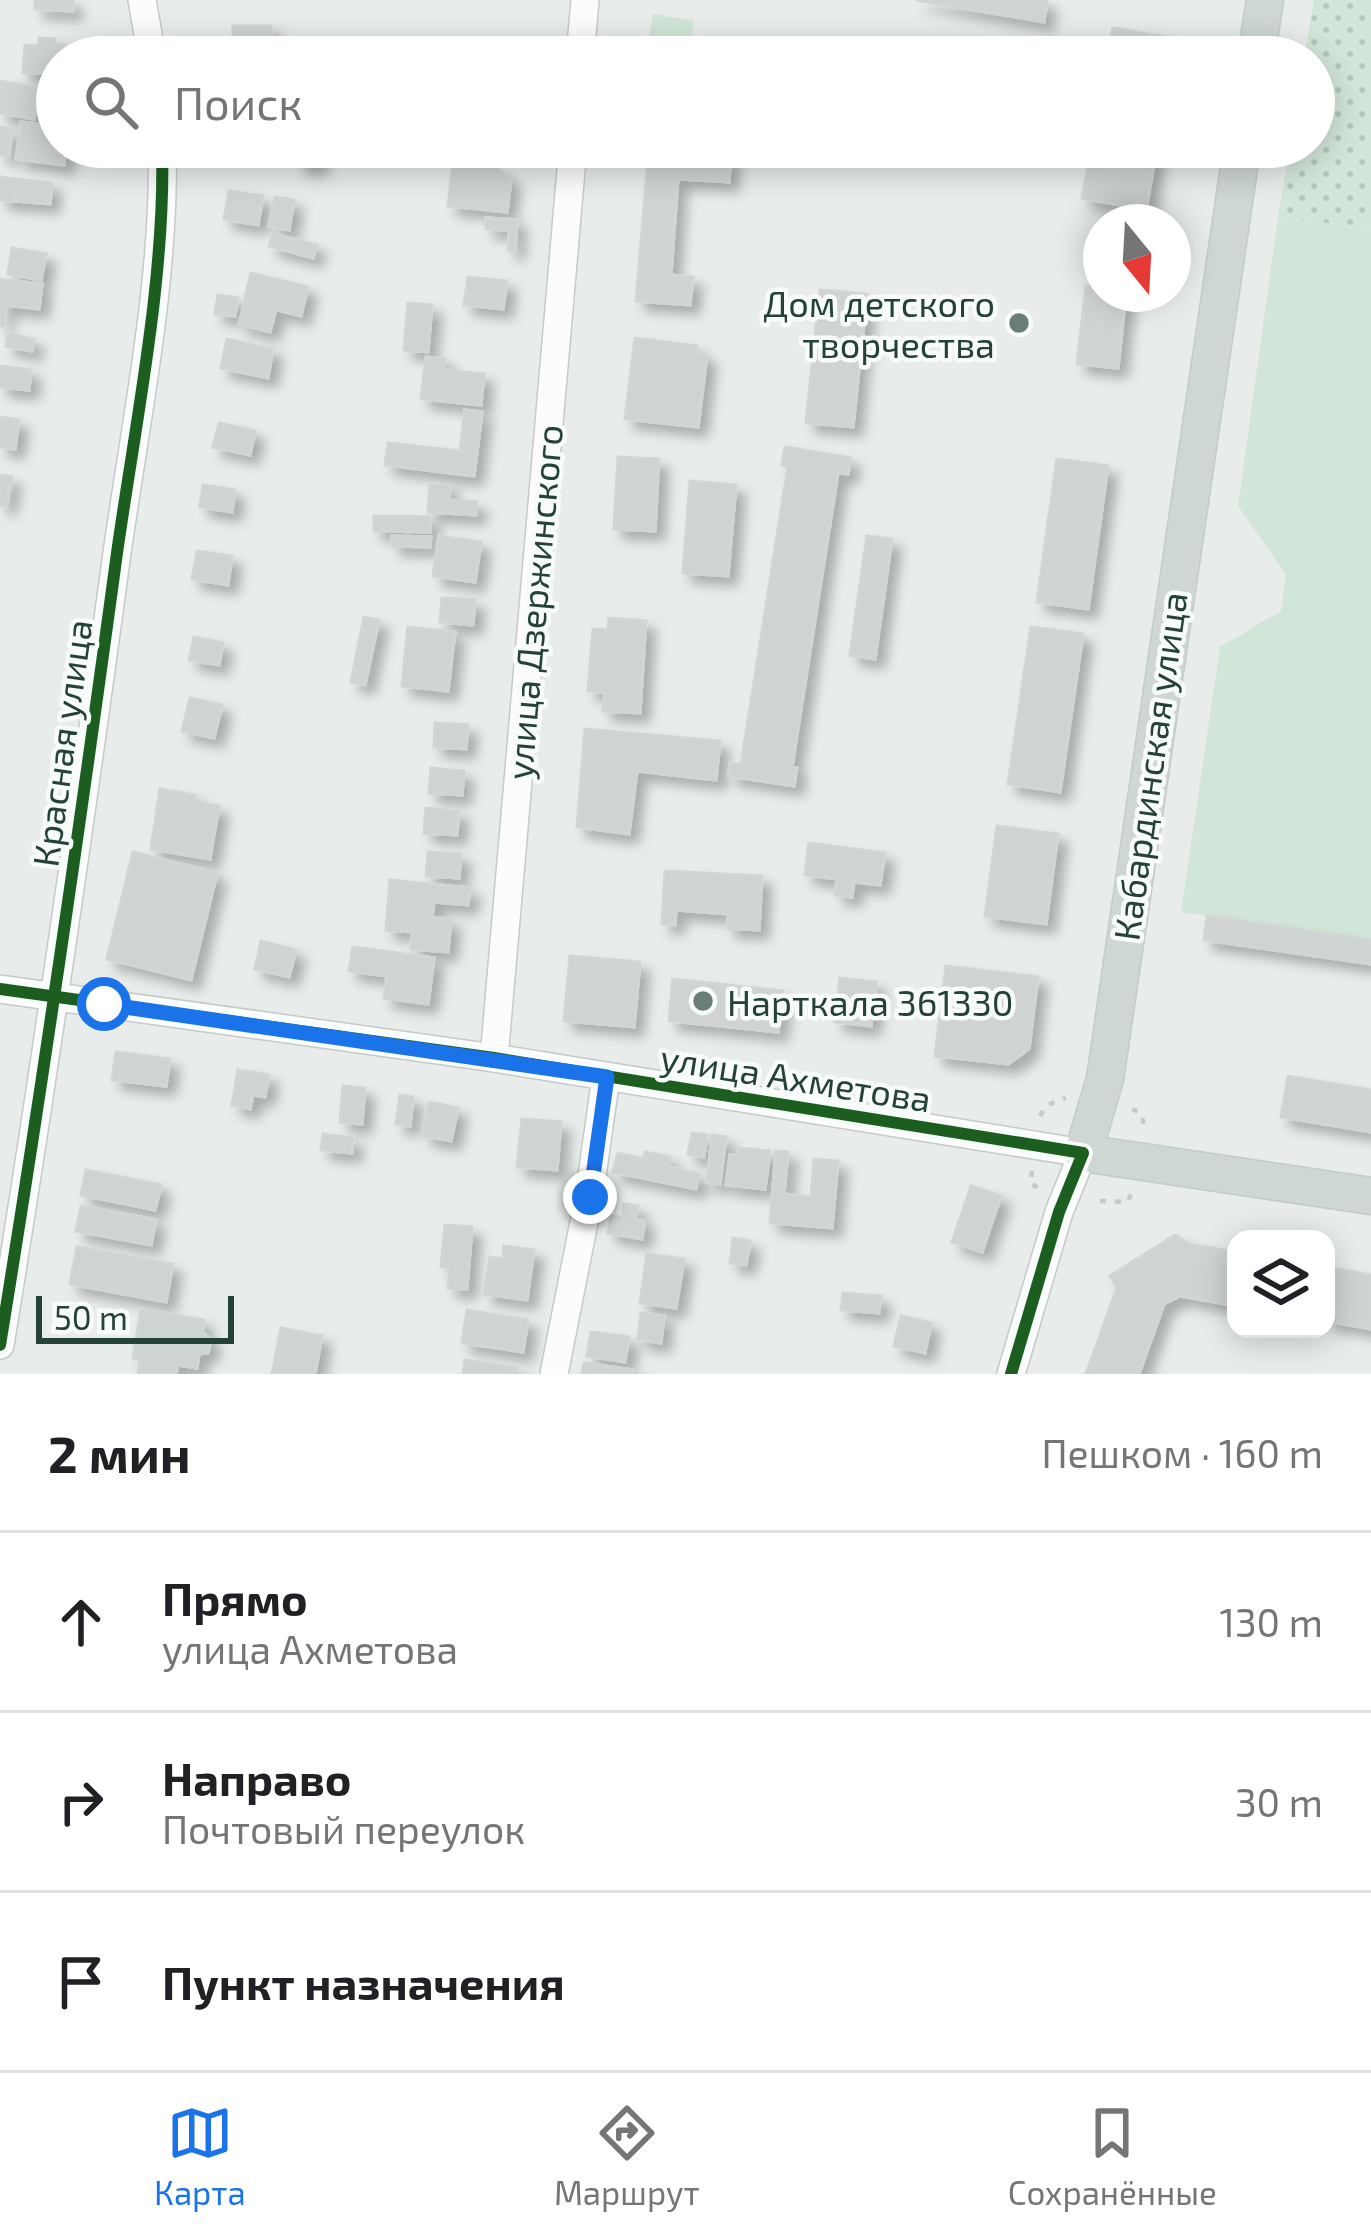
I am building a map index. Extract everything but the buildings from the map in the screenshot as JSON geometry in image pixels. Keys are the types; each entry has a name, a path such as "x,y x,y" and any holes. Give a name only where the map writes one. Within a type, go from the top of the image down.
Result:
{"main road":[{"path":"1259,36 1265,0"},
{"name":"Кабардинская улица","path":"1083,1153 1105,1079 1239,168"},
{"name":"улица Ахметова","path":"1083,1153 1371,1196"}],"street":[{"path":"142,0 148,36"},
{"path":"582,36 585,0"},
{"name":"Красная улица","path":"0,1345 56,997 155,271 161,168"},
{"name":"улица Дзержинского","path":"494,1058 571,168"},
{"name":"улица Ахметова","path":"0,989 494,1058 1083,1153"},
{"path":"554,1374 590,1197 607,1077"},
{"name":"Кабардинская улица","path":"1011,1374 1083,1153"}],"path":[{"path":"1040,1116 1047,1106 1066,1099"},
{"path":"1132,1108 1142,1113 1144,1125"},
{"path":"1032,1171 1030,1183 1040,1189"},
{"path":"1100,1201 1128,1202 1134,1186"}],"green space":[{"path":"1314,0 1371,0 1371,228 1278,217 1286,168 1335,168 1335,36 1308,36"},
{"path":"653,14 694,21 691,36 649,36"},
{"path":"1278,217 1371,228 1371,940 1181,912 1220,647 1281,611 1286,575 1238,506"}],"cycle path":[{"path":"0,1345 148,350 162,168"},
{"path":"0,989 494,1058 1083,1153 1059,1212 1011,1374"}],"place":[{"name":"Дом детского творчества","path":"1019,323"},
{"name":"Нарткала 361330","path":"703,1001"}],"route":[{"path":"104,1004 607,1077 590,1197"}]}
